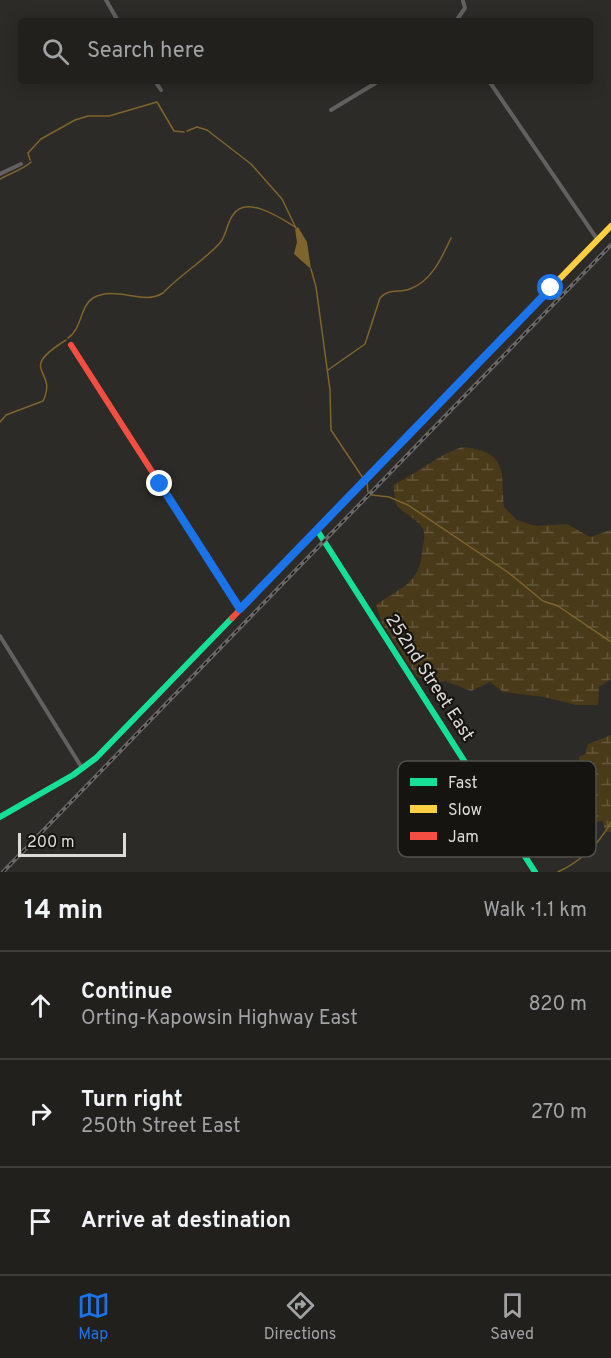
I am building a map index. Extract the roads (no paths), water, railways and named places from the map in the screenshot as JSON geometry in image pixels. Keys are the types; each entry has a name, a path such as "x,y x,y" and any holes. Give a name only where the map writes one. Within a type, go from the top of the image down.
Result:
{"main road":[{"path":"0,817 96,758 611,226"},
{"path":"71,345 240,609"},
{"name":"252nd Street East","path":"317,530 464,761"},
{"name":"252nd Street East","path":"525,857 535,872"}],"street":[{"path":"106,0 116,18"},
{"path":"458,18 465,8 463,1"},
{"path":"157,84 161,90"},
{"path":"331,110 374,84"},
{"path":"491,84 598,240"},
{"path":"0,174 21,164"},
{"path":"0,636 82,768"}],"waterway":[{"path":"30,160 28,153 41,139 75,120 88,116 109,116 157,102 174,131 184,132"},
{"path":"187,131 197,127 207,130 251,164 282,199 296,228"},
{"path":"0,179 31,162"},
{"path":"68,338 73,334 86,306 93,298 111,294 147,297 163,293 219,244 233,215 239,209 255,207 295,227"},
{"path":"328,370 365,344 380,298 391,292 410,289 424,280 435,268 451,238"},
{"path":"311,269 316,287 330,390 331,430 363,478"},
{"path":"0,422 6,415 43,401 46,390 46,382 41,370 43,358 66,340"},
{"path":"367,482 368,492"},
{"path":"372,495 389,497 408,505 509,573 543,601 558,606 611,642"},
{"path":"596,843 611,822"},
{"path":"558,872 582,857"}],"railway":[{"path":"3,872 611,245"}]}
